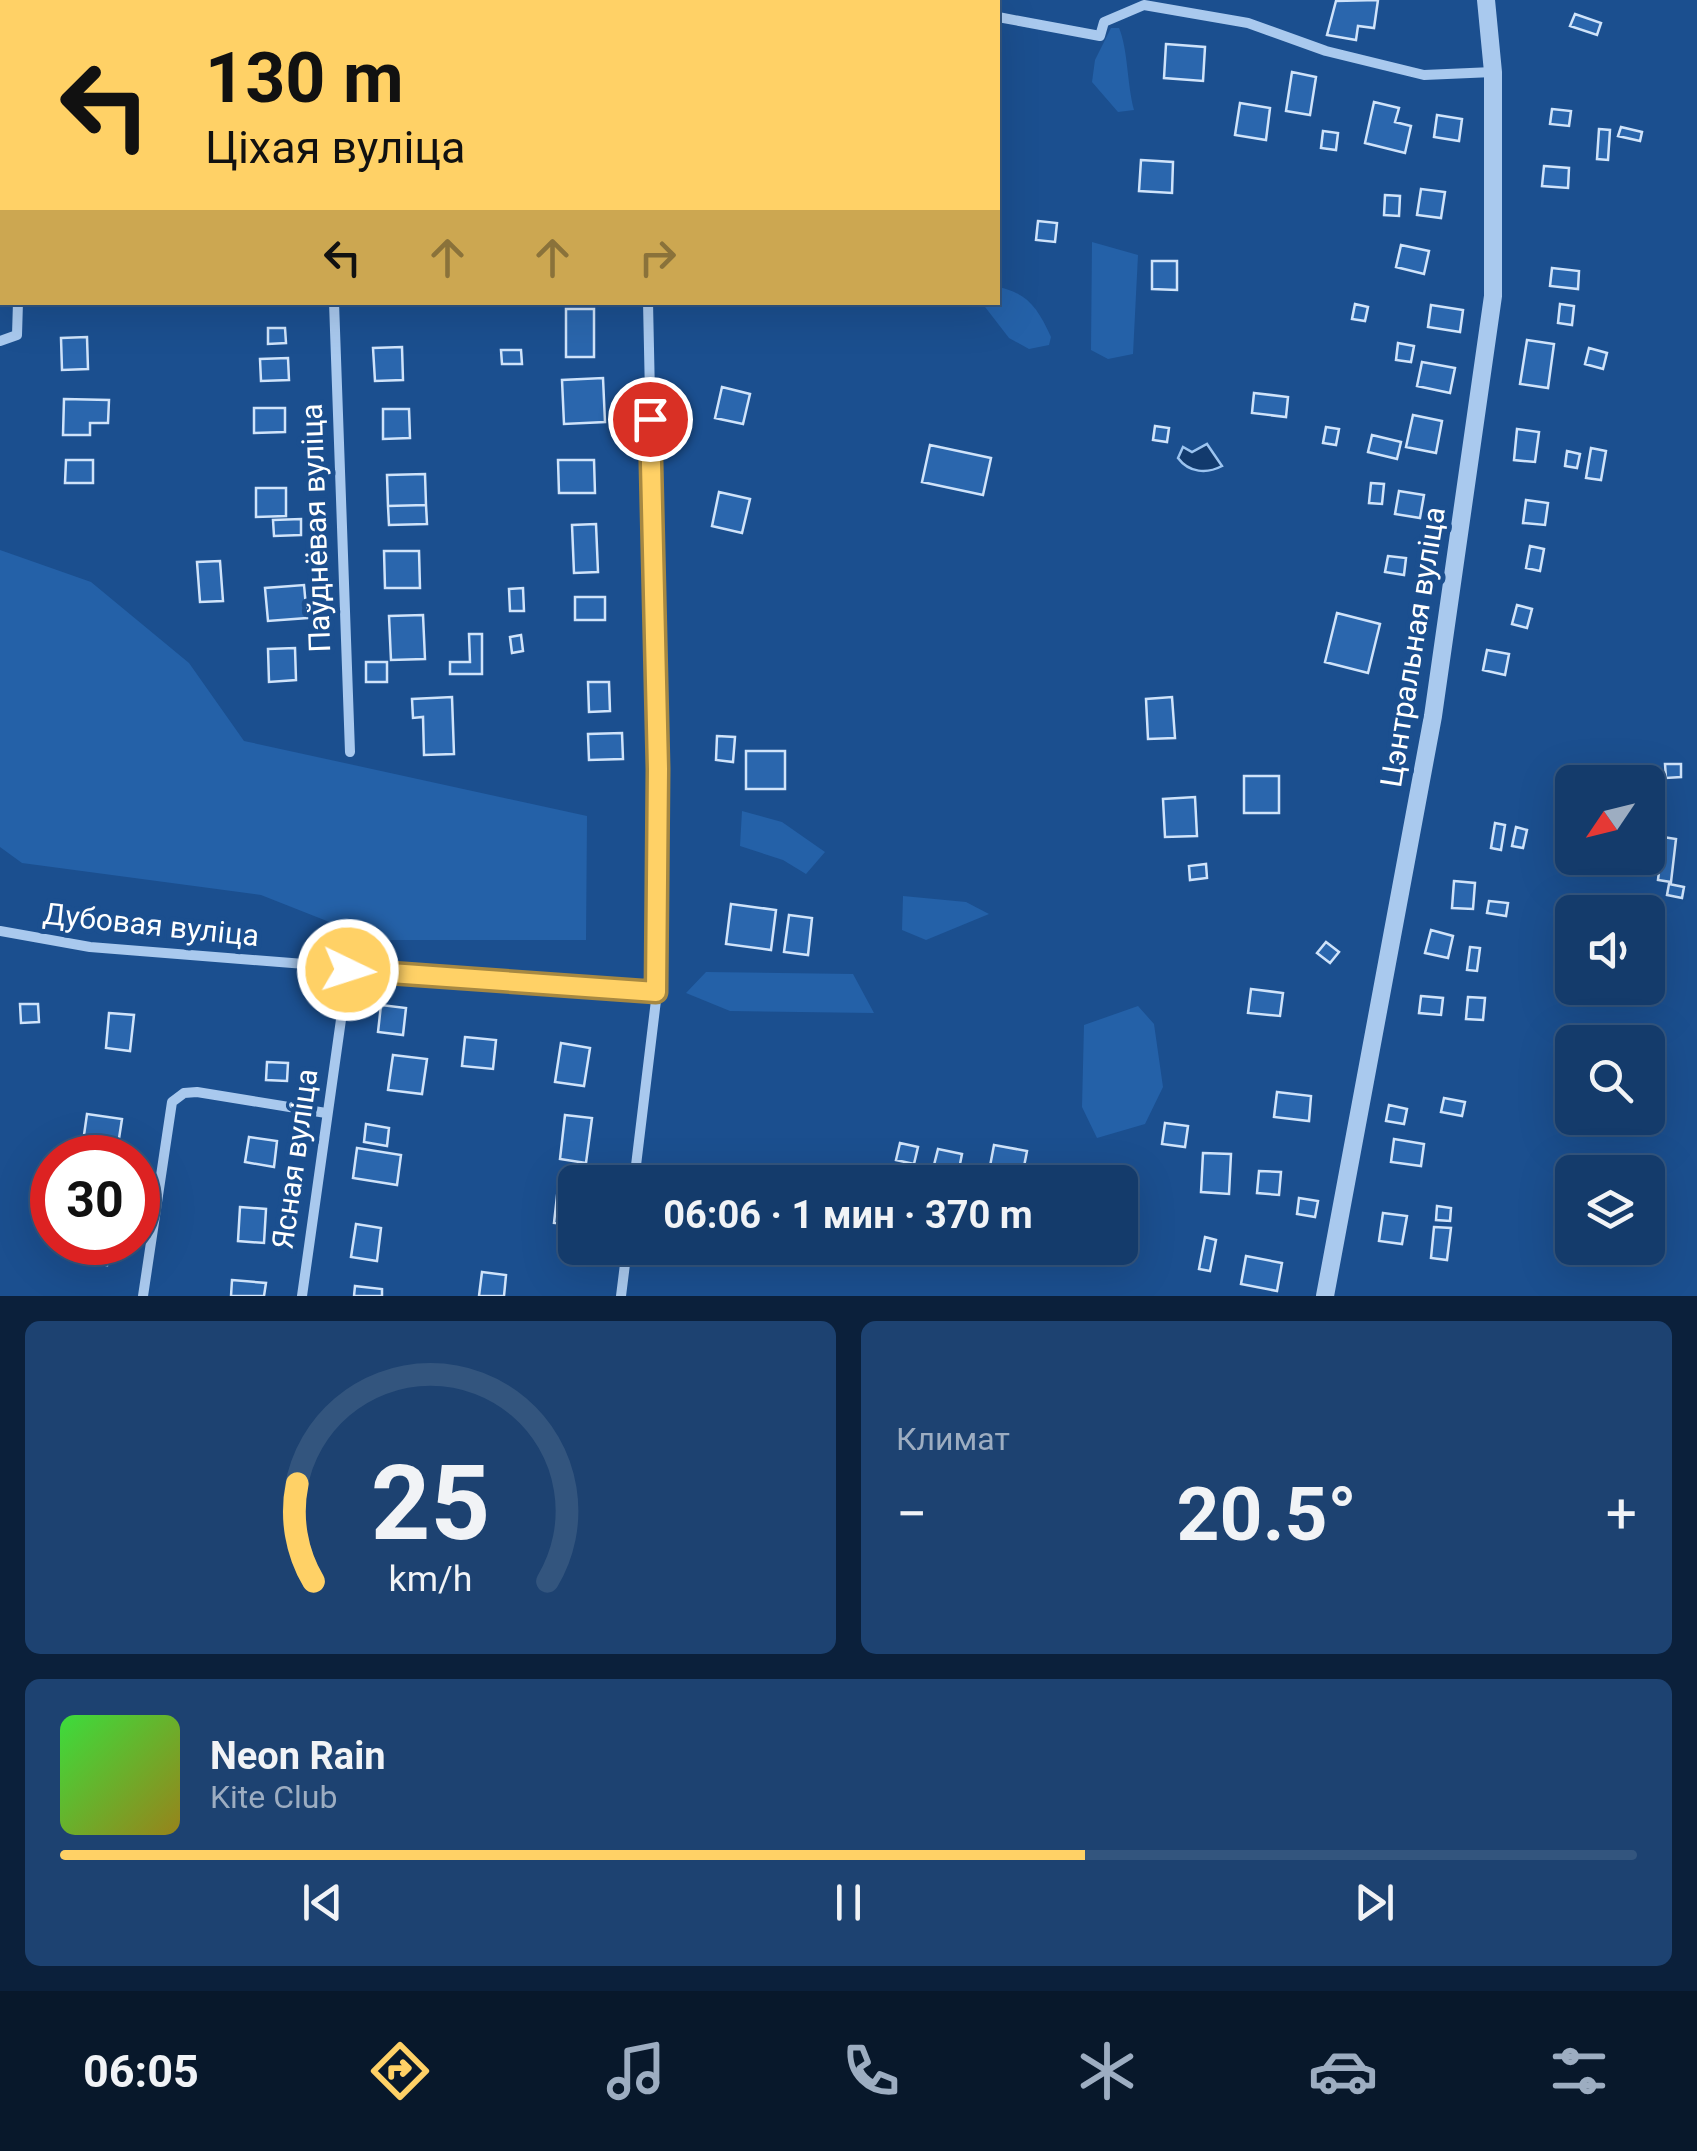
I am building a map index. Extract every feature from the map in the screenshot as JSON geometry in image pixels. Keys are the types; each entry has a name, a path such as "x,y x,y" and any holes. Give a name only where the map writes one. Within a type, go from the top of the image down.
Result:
{"street":[{"name":"Цэнтральная вуліца","path":"1325,1296 1433,716 1493,296 1493,72 1486,0"},
{"path":"1000,18 1100,36 1104,22 1144,5 1248,23 1326,51 1424,76 1493,72"},
{"path":"0,341 18,335 18,305"},
{"name":"Паўднёвая вуліца","path":"334,305 350,752"},
{"path":"636,1165 656,992 658,769 648,305"},
{"name":"Дубовая вуліца","path":"0,931 90,947 656,992"},
{"name":"Ясная вуліца","path":"302,1296 348,970"},
{"path":"143,1296 172,1102 197,1092 326,1113"},
{"path":"621,1296 625,1265"}],"shaded area":[{"path":"1111,28 1119,28 1122,36 1134,110 1118,112 1092,82 1095,60"},
{"path":"1092,242 1138,255 1133,354 1108,359 1091,350"},
{"path":"1000,288 1017,293 1031,304 1051,337 1049,345 1029,349 1009,338 984,305 1000,305"},
{"path":"1207,444 1222,466 1198,471 1178,458 1183,447 1192,452"},
{"path":"0,550 91,582 189,663 244,741 587,816 586,940 375,940 261,895 22,863 0,847"},
{"path":"742,811 782,822 825,852 806,874 783,860 740,846"},
{"path":"903,896 966,902 989,914 926,940 902,930"},
{"path":"706,972 853,974 874,1013 730,1011 686,993"},
{"path":"1138,1006 1154,1024 1163,1087 1145,1124 1097,1138 1082,1107 1084,1025"}],"building":[{"path":"1378,0 1374,28 1358,26 1356,40 1327,35 1336,1"},
{"path":"1575,14 1601,23 1597,35 1570,26"},
{"path":"1166,44 1205,47 1203,81 1164,78"},
{"path":"1292,72 1316,77 1310,115 1286,111"},
{"path":"1374,102 1399,108 1395,122 1411,126 1405,153 1365,143"},
{"path":"1240,103 1270,108 1266,140 1235,135"},
{"path":"1552,109 1571,111 1569,126 1550,124"},
{"path":"1437,115 1462,119 1459,141 1434,137"},
{"path":"1621,127 1642,132 1640,141 1618,136"},
{"path":"1599,129 1610,130 1608,160 1597,159"},
{"path":"1323,131 1338,133 1336,150 1321,148"},
{"path":"1141,160 1173,162 1172,193 1139,191"},
{"path":"1544,166 1569,168 1568,188 1542,186"},
{"path":"1421,189 1445,192 1441,218 1417,215"},
{"path":"1385,195 1400,196 1399,216 1384,215"},
{"path":"1038,221 1057,223 1055,242 1036,240"},
{"path":"1401,245 1429,251 1424,274 1396,267"},
{"path":"1152,261 1177,261 1177,290 1152,289"},
{"path":"1552,268 1579,271 1578,289 1550,286"},
{"path":"1355,304 1368,307 1365,321 1352,319"},
{"path":"1560,304 1574,306 1572,325 1558,323"},
{"path":"1431,305 1463,310 1460,332 1428,327"},
{"path":"566,309 594,309 594,357 566,357"},
{"path":"268,328 285,328 286,343 268,344"},
{"path":"87,337 88,369 62,370 61,338"},
{"path":"1527,340 1554,344 1548,388 1520,384"},
{"path":"1398,343 1414,346 1411,362 1396,360"},
{"path":"402,347 403,380 375,381 373,348"},
{"path":"1589,348 1607,353 1603,369 1585,364"},
{"path":"501,350 521,350 522,364 502,364"},
{"path":"288,358 289,380 261,381 260,359"},
{"path":"1422,362 1455,368 1450,393 1417,386"},
{"path":"603,378 605,422 564,424 562,380"},
{"path":"722,387 750,394 743,424 715,418"},
{"path":"1254,393 1288,397 1286,417 1252,413"},
{"path":"64,399 109,400 108,423 90,423 90,435 63,435"},
{"path":"254,408 285,408 285,432 254,433"},
{"path":"383,409 409,409 410,438 383,439"},
{"path":"1413,415 1442,421 1436,453 1406,447"},
{"path":"1155,426 1169,428 1167,442 1153,440"},
{"path":"1326,427 1339,429 1336,445 1323,443"},
{"path":"1517,429 1539,432 1535,462 1514,460"},
{"path":"1372,435 1401,442 1397,459 1368,452"},
{"path":"930,445 991,458 983,495 922,482"},
{"path":"1591,448 1606,451 1601,480 1586,478"},
{"path":"1567,451 1580,454 1577,468 1565,466"},
{"path":"66,460 93,460 93,483 65,483"},
{"path":"558,460 594,460 595,493 559,493"},
{"path":"425,474 426,505 388,506 387,475"},
{"path":"1371,483 1384,484 1382,504 1369,503"},
{"path":"256,488 286,488 286,516 256,517"},
{"path":"1399,491 1424,495 1420,518 1395,514"},
{"path":"719,492 750,499 742,533 712,526"},
{"path":"1526,500 1548,503 1545,525 1523,523"},
{"path":"426,505 427,524 389,525 388,506"},
{"path":"301,519 301,535 274,536 273,520"},
{"path":"596,524 598,572 574,573 572,525"},
{"path":"1530,546 1544,549 1540,571 1526,568"},
{"path":"384,551 419,551 420,588 385,588"},
{"path":"1388,556 1406,558 1404,575 1385,572"},
{"path":"220,561 223,601 200,602 197,562"},
{"path":"304,585 307,618 268,621 265,588"},
{"path":"523,588 524,611 510,611 509,589"},
{"path":"575,597 605,597 605,620 575,620"},
{"path":"1517,605 1532,609 1527,628 1512,624"},
{"path":"1337,613 1380,624 1368,673 1325,662"},
{"path":"423,615 425,659 391,660 389,616"},
{"path":"469,634 482,634 482,674 450,674 450,662 470,662"},
{"path":"521,635 523,651 512,653 510,637"},
{"path":"295,648 296,680 269,682 268,649"},
{"path":"1487,650 1509,654 1505,675 1483,670"},
{"path":"366,662 387,662 387,682 366,682"},
{"path":"588,682 609,682 610,711 589,712"},
{"path":"452,697 454,754 424,755 423,717 413,718 412,699"},
{"path":"1172,697 1175,738 1148,739 1146,699"},
{"path":"622,733 623,759 589,760 588,734"},
{"path":"717,736 735,737 733,762 716,760"},
{"path":"746,751 785,751 785,789 746,789"},
{"path":"1665,764 1681,764 1681,777 1666,778"},
{"path":"1244,776 1279,776 1279,813 1244,813"},
{"path":"1195,797 1197,836 1165,837 1163,799"},
{"path":"1495,823 1505,825 1501,850 1491,848"},
{"path":"1516,827 1527,830 1523,848 1512,846"},
{"path":"1665,837 1676,839 1671,882 1658,880 1659,875 1665,875"},
{"path":"1206,864 1207,878 1190,880 1189,866"},
{"path":"1454,881 1475,883 1473,909 1452,908"},
{"path":"1669,884 1684,887 1682,898 1667,895"},
{"path":"1489,901 1508,903 1506,916 1487,913"},
{"path":"731,904 776,910 771,950 726,944"},
{"path":"789,915 812,918 808,955 784,952"},
{"path":"1431,930 1453,936 1448,958 1425,953"},
{"path":"1326,942 1339,952 1330,963 1317,953"},
{"path":"1470,947 1480,948 1477,971 1467,970"},
{"path":"1251,989 1283,993 1280,1016 1248,1013"},
{"path":"1421,996 1443,998 1441,1015 1419,1013"},
{"path":"1468,997 1485,998 1483,1020 1466,1019"},
{"path":"20,1004 38,1004 39,1022 21,1023"},
{"path":"381,1005 406,1008 403,1035 378,1032"},
{"path":"109,1013 134,1015 130,1051 106,1048"},
{"path":"465,1037 496,1040 493,1069 462,1066"},
{"path":"561,1043 590,1048 584,1086 555,1082"},
{"path":"393,1055 427,1059 422,1094 388,1090"},
{"path":"267,1062 288,1063 287,1081 266,1080"},
{"path":"1277,1092 1311,1096 1309,1121 1274,1117"},
{"path":"1444,1098 1465,1102 1462,1116 1441,1112"},
{"path":"1389,1105 1407,1109 1404,1124 1386,1121"},
{"path":"87,1114 122,1119 120,1135 84,1135"},
{"path":"565,1115 592,1118 586,1163 560,1159"},
{"path":"1165,1123 1188,1126 1185,1147 1162,1144"},
{"path":"366,1124 389,1128 387,1146 364,1142"},
{"path":"249,1137 277,1141 274,1167 245,1162"},
{"path":"1394,1139 1424,1144 1421,1166 1391,1162"},
{"path":"900,1143 918,1147 914,1164 896,1160"},
{"path":"994,1145 1027,1151 1024,1165 990,1165"},
{"path":"357,1148 401,1155 397,1185 353,1178"},
{"path":"938,1149 962,1154 960,1165 934,1165"},
{"path":"1203,1153 1231,1154 1229,1194 1201,1192"},
{"path":"1259,1171 1281,1172 1279,1195 1257,1193"},
{"path":"558,1187 558,1223 554,1223"},
{"path":"1299,1198 1318,1201 1315,1217 1297,1214"},
{"path":"1437,1206 1451,1208 1450,1221 1436,1220"},
{"path":"240,1207 266,1209 264,1243 238,1241"},
{"path":"1383,1213 1407,1216 1402,1244 1379,1241"},
{"path":"356,1224 381,1228 377,1261 351,1257"},
{"path":"1434,1227 1451,1228 1447,1260 1431,1258"},
{"path":"1205,1237 1216,1240 1210,1271 1199,1269"},
{"path":"1246,1256 1282,1263 1277,1291 1241,1284"},
{"path":"482,1272 506,1275 504,1296 479,1296"},
{"path":"232,1280 266,1283 264,1296 231,1296"},
{"path":"355,1286 382,1289 382,1296 354,1296"}],"route":[{"path":"348,970 656,992 658,769 650,419"}]}
